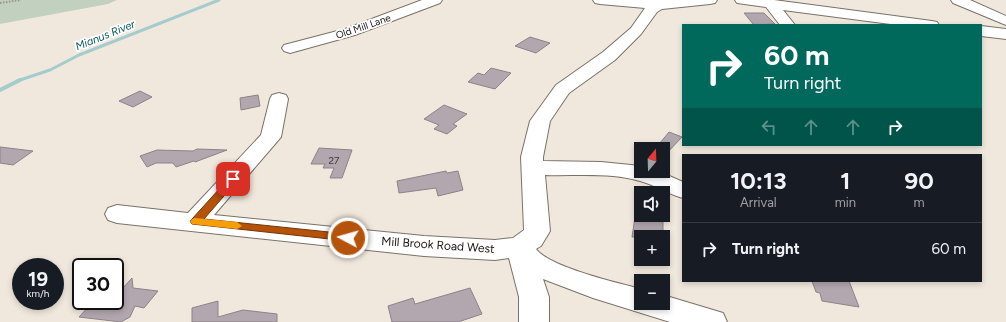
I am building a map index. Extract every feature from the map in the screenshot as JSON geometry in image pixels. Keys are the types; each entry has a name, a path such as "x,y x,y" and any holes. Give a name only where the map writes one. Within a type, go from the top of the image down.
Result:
{"street":[{"name":"Old Mill Lane","path":"290,48 350,32 435,0"},
{"path":"600,0 659,5 710,0"},
{"path":"742,0 924,24"},
{"path":"958,0 1006,21"},
{"path":"986,0 1006,11"},
{"path":"771,4 787,24"},
{"path":"519,248 532,239 537,231 532,157 540,121 562,89 583,72 609,56 636,31 652,9 659,5"},
{"path":"982,31 1006,34"},
{"path":"195,221 271,137 279,99"},
{"path":"532,167 554,169 599,168 618,170 642,174 682,190"},
{"name":"Mill Brook Road West","path":"117,214 424,246 495,250 519,248"},
{"path":"519,248 528,259 539,267 603,290 634,299"},
{"path":"519,248 534,297 534,322"},
{"path":"670,310 712,322"}],"path":[{"path":"0,3 21,0"}],"green space":[{"path":"0,0 117,0 108,4 0,24"}],"building":[{"path":"744,13 764,13 775,24 753,24"},
{"path":"530,37 550,43 536,53 515,46"},
{"path":"491,68 511,73 495,89 468,82 478,73 484,75"},
{"path":"140,91 152,97 133,107 119,101"},
{"path":"258,95 260,106 241,110 240,98"},
{"path":"444,105 467,114 453,124 457,126 447,134 434,129 439,125 424,119"},
{"path":"669,132 682,137 670,150 670,142 661,142"},
{"path":"0,147 33,151 13,165 0,163"},
{"path":"319,148 352,150 342,178 330,178 334,168 323,168 325,164 311,164"},
{"path":"197,149 227,150 195,162 194,161 176,167 173,163 156,163 147,167 140,156 157,150 193,151"},
{"path":"446,171 447,173 458,171 463,190 438,196 436,188 399,193 397,181"},
{"path":"634,222 663,222 663,230 634,230 634,237 632,237"},
{"path":"132,278 133,288 158,291 144,308 135,306 130,317 121,322 79,317 86,310 124,310 124,287"},
{"path":"812,282 849,282 859,307 822,301 820,293 816,292"},
{"path":"470,288 482,314 458,322 392,322 388,306 413,298 415,304"},
{"path":"218,301 218,317 243,310 277,314 277,322 192,322 192,308"}],"waterway":[{"name":"Mianus River","path":"20,80 50,70 79,55 219,0"},
{"name":"Mianus River","path":"0,90 20,80"}],"slow traffic":[{"path":"195,221 237,226"}],"route":[{"path":"233,179 195,221 348,238"}]}
